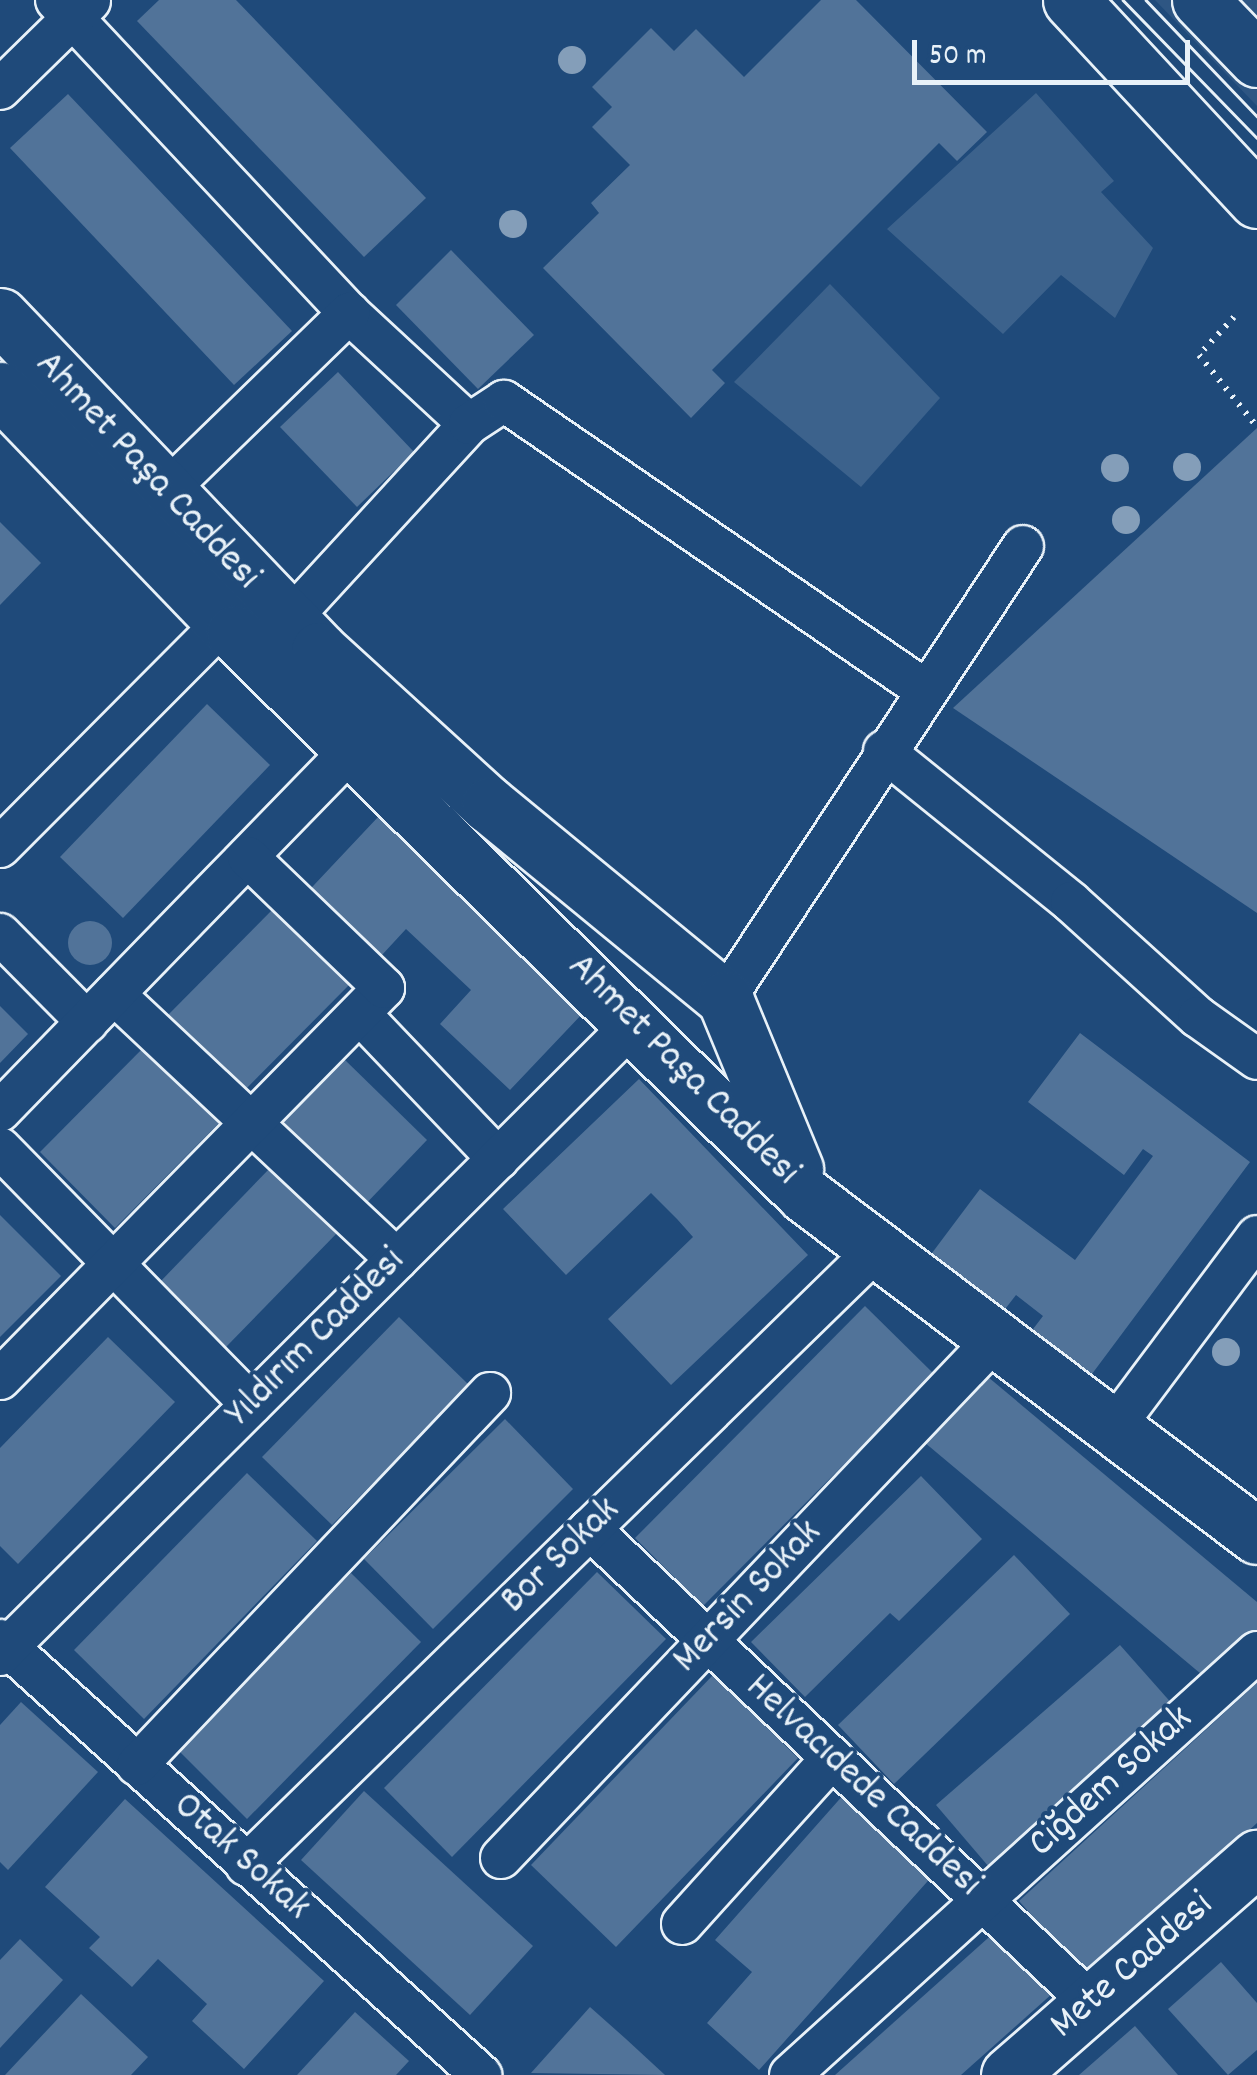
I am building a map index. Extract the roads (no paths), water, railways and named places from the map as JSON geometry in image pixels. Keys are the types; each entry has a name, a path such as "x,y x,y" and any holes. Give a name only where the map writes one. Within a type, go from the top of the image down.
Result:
{"main road":[{"path":"1070,0 1257,200"},
{"path":"1200,0 1257,59"},
{"name":"Ahmet Paşa Caddesi","path":"0,316 163,494 288,621 489,804 725,999 806,1195"},
{"name":"Ahmet Paşa Caddesi","path":"0,390 224,622 635,1022 806,1195"},
{"path":"806,1195 1257,1536"},
{"name":"Mete Caddesi","path":"1009,2075 1257,1858"}],"street":[{"path":"0,89 73,6 349,313 469,424"},
{"path":"163,494 349,313"},
{"path":"288,621 469,424 504,400 924,688"},
{"path":"725,999 924,688 1023,546"},
{"path":"0,847 224,622"},
{"path":"0,1111 353,748"},
{"path":"884,751 1071,902 1198,1017 1257,1058"},
{"path":"0,1379 384,988 248,857"},
{"path":"0,934 253,1124 396,1260"},
{"path":"361,1015 498,1158"},
{"name":"Yıldırım Caddesi","path":"2,1647 635,1022"},
{"path":"0,1148 251,1404"},
{"path":"1115,1426 1257,1236"},
{"name":"Bor Sokak","path":"246,1865 878,1249"},
{"name":"Mersin Sokak","path":"500,1858 996,1337"},
{"path":"137,1765 490,1393"},
{"name":"Helvacıdede Caddesi","path":"590,1530 1091,2004"},
{"name":"Otak Sokak","path":"2,1647 480,2075"},
{"name":"Ciğdem Sokak","path":"790,2075 1257,1652"},
{"path":"682,1924 832,1758"}],"tram line":[{"path":"1123,0 1257,138"},
{"path":"1146,0 1257,116"}]}
